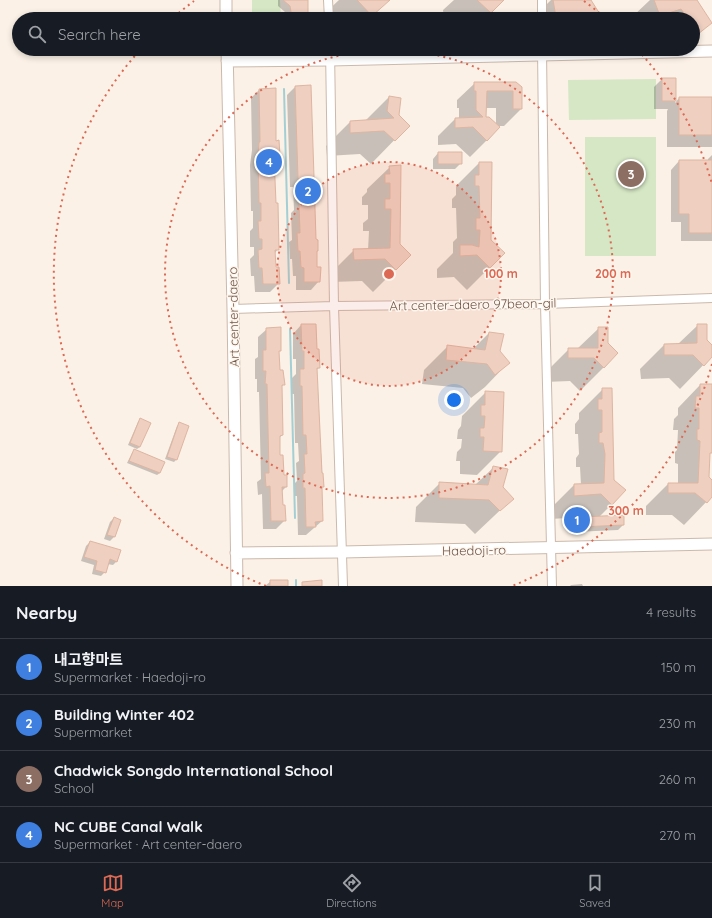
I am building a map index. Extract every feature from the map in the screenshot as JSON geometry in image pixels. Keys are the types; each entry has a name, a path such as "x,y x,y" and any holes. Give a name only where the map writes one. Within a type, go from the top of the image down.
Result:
{"street":[{"path":"226,0 226,12"},
{"path":"328,0 329,12"},
{"path":"542,0 542,12"},
{"path":"700,51 712,51"},
{"name":"Art center-daero","path":"228,56 237,586"},
{"path":"228,61 301,56"},
{"path":"330,56 334,306 343,586"},
{"path":"542,56 545,304 552,586"},
{"name":"Art center-daero 97beon-gil","path":"233,309 334,306 545,304 712,298"},
{"name":"Haedoji-ro","path":"236,553 712,544"}],"green space":[{"path":"252,0 280,0 281,12 252,12"},
{"path":"656,79 656,119 569,120 568,80"},
{"path":"585,137 656,137 656,256 585,256"}],"building":[{"path":"283,0 308,0 308,12 291,12 290,6"},
{"path":"357,0 390,0 376,12 368,12"},
{"path":"477,0 504,0 492,12 490,12"},
{"path":"553,0 591,0 599,12 555,12"},
{"path":"654,0 697,0 712,23 700,32 700,12 683,12 681,9 672,12 658,12"},
{"path":"662,78 676,78 676,101 662,101"},
{"path":"474,82 516,82 522,87 522,109 513,109 513,91 487,91 486,117 489,117 500,127 487,141 473,127 455,128 455,118 483,117 476,110 476,91 474,91"},
{"path":"311,85 316,239 318,240 317,267 321,267 320,282 304,282 304,268 301,267 297,233 300,233 299,204 302,203 301,179 298,179 295,86"},
{"path":"276,88 276,141 279,140 280,156 274,156 276,203 278,203 279,250 275,250 276,267 279,267 280,284 263,284 262,268 259,268 258,250 262,249 262,239 259,239 258,221 261,221 258,156 260,142 259,89"},
{"path":"389,96 401,98 399,115 410,126 395,141 384,131 350,133 350,121 394,118 387,111"},
{"path":"679,97 712,97 712,135 679,135"},
{"path":"438,152 462,152 462,164 438,164"},
{"path":"679,160 712,160 712,233 689,233 689,214 679,214"},
{"path":"479,162 492,162 491,240 505,253 490,268 477,255 460,256 460,245 472,245 479,247 480,230 476,230 476,218 480,218 479,186 475,186 475,175 479,175"},
{"path":"401,165 400,244 411,255 396,270 385,259 354,260 353,249 390,248 391,209 385,209 385,199 390,199 390,183 385,183 385,174 390,174 389,166"},
{"path":"301,324 316,324 317,349 319,349 320,368 317,368 324,487 322,487 323,521 315,522 316,527 306,527 305,488 303,488 303,474 305,473 304,454 307,454 306,435 303,435 302,386 300,386 300,369 304,369"},
{"path":"697,324 707,324 707,340 712,345 712,357 704,366 693,355 664,355 664,344 697,343"},
{"path":"281,327 281,351 279,351 280,370 283,370 285,385 282,385 283,435 280,436 280,455 283,455 284,475 287,475 287,487 282,487 286,521 271,521 270,486 266,487 265,473 269,473 267,384 265,384 266,371 263,371 263,350 266,350 266,328"},
{"path":"598,327 608,327 608,343 618,353 604,368 594,358 568,358 568,348 598,348"},
{"path":"489,332 504,334 500,351 510,363 495,375 487,364 446,360 447,345 485,350"},
{"path":"700,384 712,384 712,453 710,453 709,477 712,480 712,497 707,503 695,493 668,493 668,483 698,483 700,441 697,440 697,429 699,429 699,408 695,408 696,396 700,396"},
{"path":"602,388 612,388 614,480 626,490 612,505 601,494 574,496 574,484 604,483 605,454 603,443 599,443 599,433 602,432 602,410 598,410 598,399 602,399"},
{"path":"485,391 504,392 502,452 483,451 484,437 480,437 480,428 484,428 485,416 481,416 481,405 485,405"},
{"path":"140,418 151,423 140,447 130,443"},
{"path":"179,422 189,426 177,460 167,457"},
{"path":"134,449 165,462 160,473 129,461"},
{"path":"493,466 508,469 503,487 514,499 500,511 489,500 439,498 439,482 488,485"},
{"path":"572,507 581,507 581,517 624,515 624,525 580,527 572,519"},
{"path":"114,517 121,520 115,537 107,535"},
{"path":"90,541 121,550 117,562 110,559 106,573 95,570 97,561 84,557"},
{"path":"270,580 288,580 288,586 270,586"},
{"path":"322,580 322,586 302,586 302,582"}],"waterway":[{"path":"284,89 289,283"},
{"path":"290,329 295,518"},
{"path":"296,580 296,586"}],"place":[{"name":"NC CUBE Canal Walk","path":"269,162"},
{"name":"Chadwick Songdo International School","path":"631,174"},
{"name":"Building Winter 402","path":"308,191"},
{"name":"내고향마트","path":"577,520"}]}
